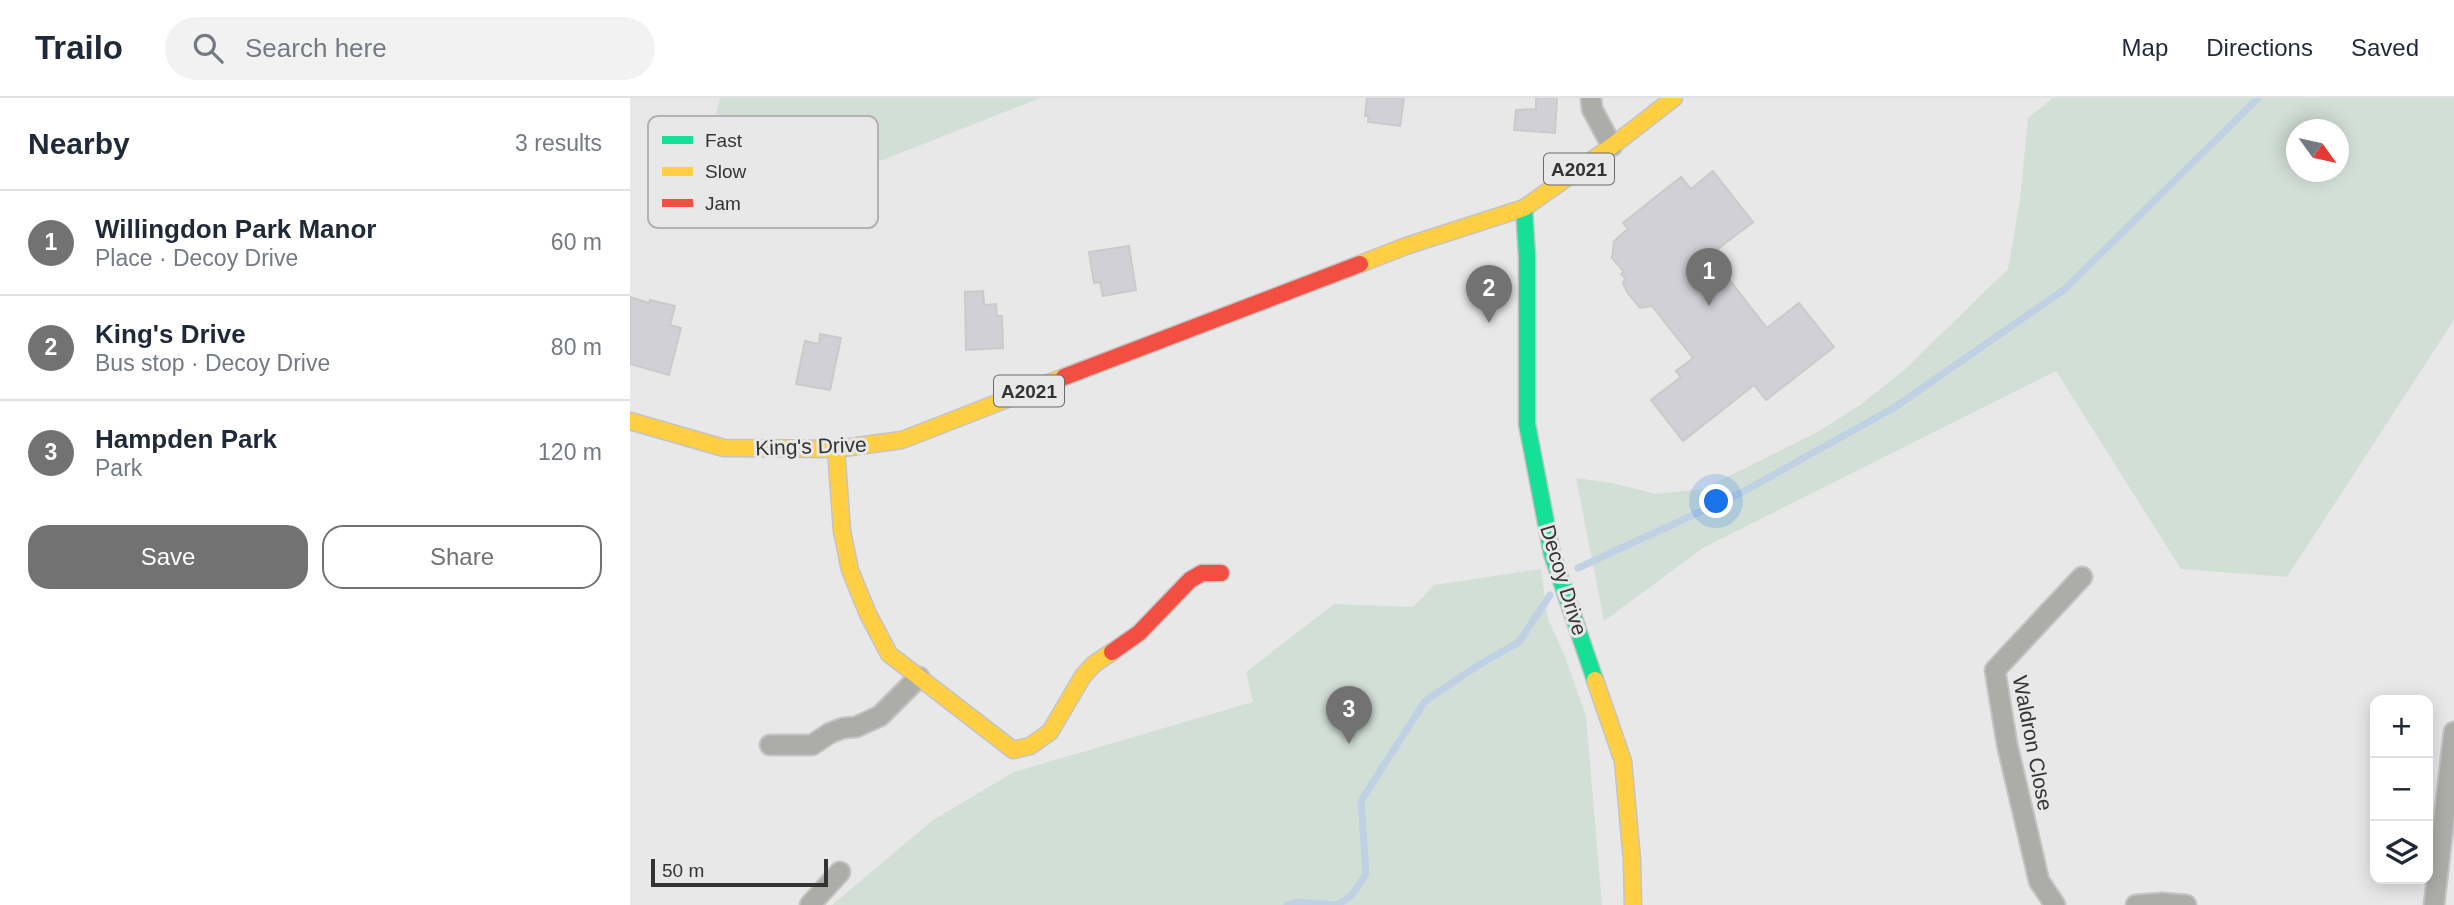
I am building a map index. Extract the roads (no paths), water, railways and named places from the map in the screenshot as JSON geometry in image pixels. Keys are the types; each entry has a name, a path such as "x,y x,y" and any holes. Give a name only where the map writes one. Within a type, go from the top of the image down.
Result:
{"street":[{"path":"1591,98 1592,109 1612,146"},
{"name":"King's Drive","path":"630,421 724,449 836,449 902,439 1406,246 1524,208 1674,98"},
{"name":"Decoy Drive","path":"1524,208 1527,256 1527,424 1552,555 1623,761 1632,860 1633,905"},
{"path":"836,449 842,531 850,570 868,614 889,654 1013,750 1030,747 1048,736 1082,676 1102,655 1129,642 1156,618 1175,594 1202,573 1221,573"},
{"name":"Waldron Close","path":"2055,905 2039,881 2007,744 1995,670 2082,577"},
{"path":"770,745 812,744 830,733 856,727 880,716 919,677"},
{"path":"2434,905 2454,733"},
{"path":"810,905 840,872"},
{"path":"2136,905 2186,905"}],"waterway":[{"path":"1578,568 1741,493 1895,407 2065,289 2258,98"},
{"path":"1287,905 1301,902 1337,905 1351,896 1366,874 1361,801 1425,701 1519,642 1550,595"}],"place":[{"name":"Willingdon Park Manor","path":"1709,306"},
{"name":"King's Drive","path":"1489,323"},
{"name":"Hampden Park","path":"1349,744"}]}
